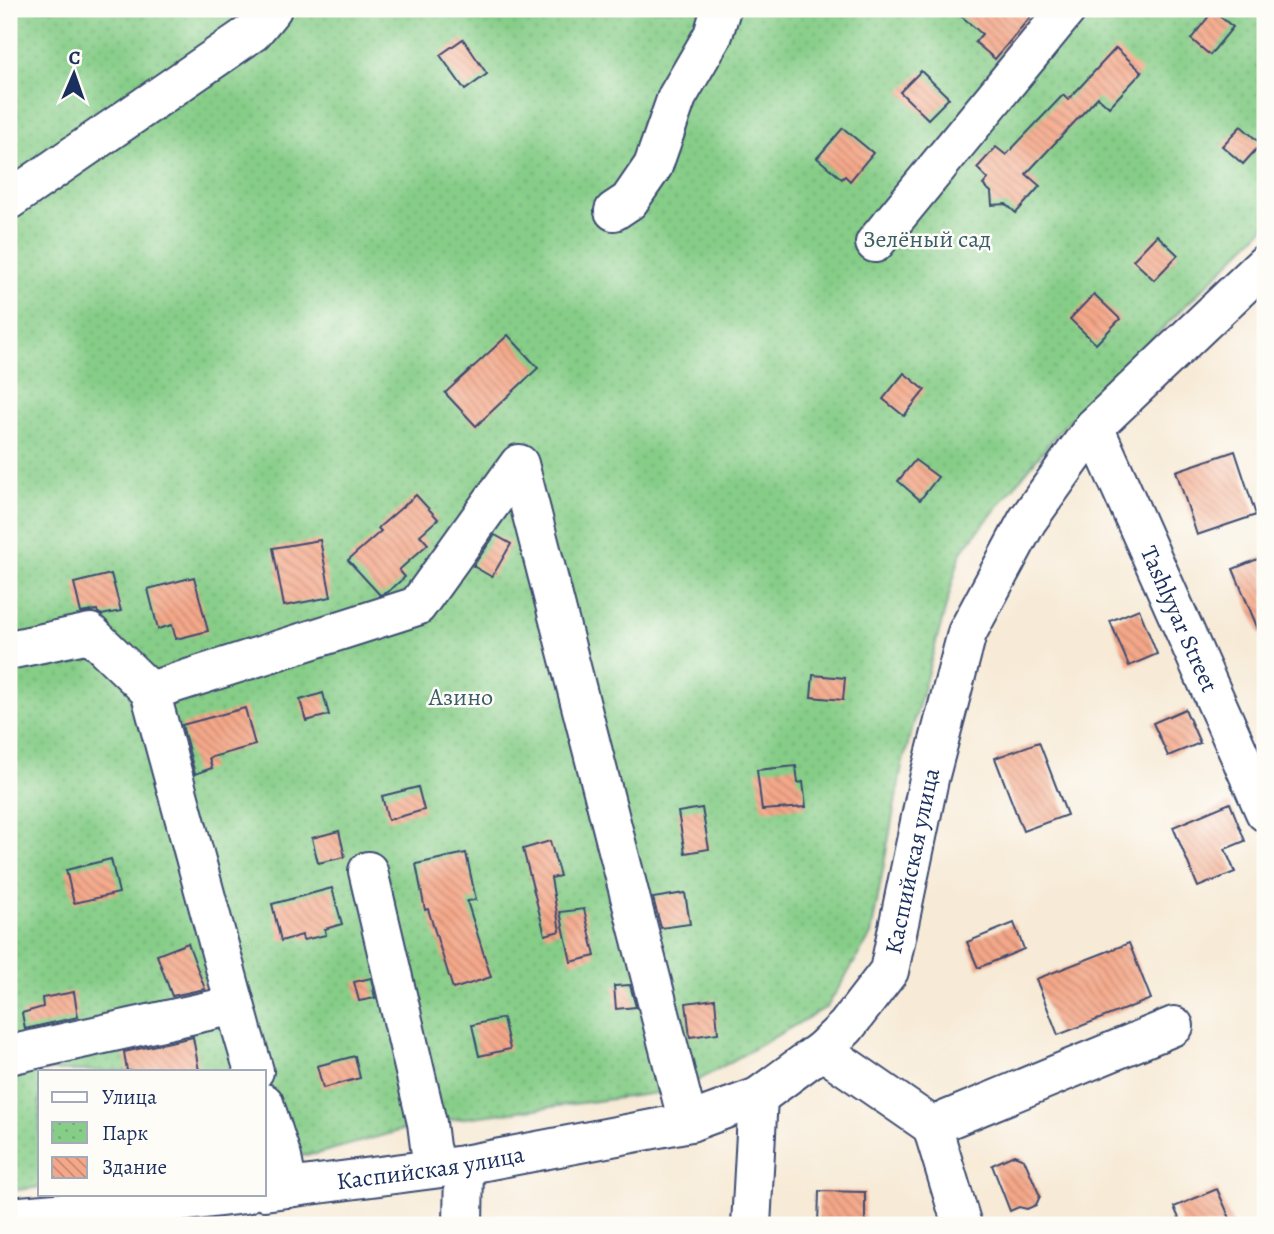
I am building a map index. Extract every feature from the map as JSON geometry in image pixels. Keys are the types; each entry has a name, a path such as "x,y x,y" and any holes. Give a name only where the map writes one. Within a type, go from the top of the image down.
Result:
{"street":[{"path":"9,200 253,32 272,9"},
{"path":"614,211 629,201 653,166 677,97 713,35 721,9"},
{"path":"875,243 1067,9"},
{"name":"Каспийская улица","path":"276,1190 450,1166 690,1122 758,1097 821,1050 846,1027 889,971 929,779 967,633 1027,521 1094,427 1265,264"},
{"name":"Tashlyyar Street","path":"1094,427 1265,812"},
{"path":"150,691 417,606 519,464 690,1122"},
{"path":"9,650 90,633 150,691 254,1070"},
{"path":"368,872 427,1123 450,1166 463,1225"},
{"path":"9,1055 235,1005"},
{"path":"932,1126 1174,1026"},
{"path":"821,1050 932,1126 962,1225"},
{"path":"751,1225 758,1097"},
{"path":"266,1109 282,1158 276,1190"},
{"path":"9,1217 172,1214 238,1196"}],"green space":[{"name":"Азино","path":"9,9 1265,9 1265,227 1060,430 961,552 902,766 871,935 827,1007 681,1090 427,1123 316,1154 266,1160 266,1070 38,1070 38,1187 9,1191"}],"building":[{"path":"953,9 1037,9 995,59 975,42 982,34"},
{"path":"1213,11 1233,27 1210,55 1191,39"},
{"path":"463,39 487,74 465,90 440,55"},
{"path":"1116,48 1142,72 1109,107 1098,97 1026,174 1040,186 1016,213 1006,204 992,205 991,192 983,185 988,179 977,168 996,147 1006,155 1063,95 1068,100"},
{"path":"921,71 949,98 928,119 900,92"},
{"path":"1241,126 1261,144 1243,164 1222,146"},
{"path":"843,128 873,153 850,181 845,176 842,179 817,158"},
{"path":"1157,235 1178,255 1154,280 1133,260"},
{"path":"1094,294 1120,319 1096,344 1070,319"},
{"path":"508,335 538,368 476,426 445,393"},
{"path":"904,373 925,390 904,416 883,399"},
{"path":"1235,451 1256,515 1197,535 1176,471"},
{"path":"915,460 938,477 920,500 898,481"},
{"path":"416,495 438,519 420,535 428,544 399,570 405,577 388,592 380,595 348,560 381,531 378,528"},
{"path":"495,535 511,544 492,577 473,566"},
{"path":"320,540 331,597 284,606 273,548"},
{"path":"1265,556 1265,646 1233,569"},
{"path":"111,574 121,611 102,615 97,610 81,613 74,583"},
{"path":"194,577 208,631 176,639 172,625 158,629 148,589"},
{"path":"1139,609 1157,654 1129,666 1110,621"},
{"path":"813,675 845,678 843,700 811,697"},
{"path":"323,693 329,715 306,721 300,700"},
{"path":"245,708 255,745 209,758 212,768 195,774 182,725"},
{"path":"1185,709 1200,743 1168,756 1153,723"},
{"path":"1039,742 1067,815 1023,831 995,758"},
{"path":"796,766 798,783 803,782 806,807 762,810 757,770"},
{"path":"418,787 424,810 388,820 382,796"},
{"path":"1230,803 1245,841 1225,849 1235,872 1198,887 1173,827"},
{"path":"702,808 709,849 685,853 678,812"},
{"path":"339,831 345,857 318,863 312,838"},
{"path":"550,841 560,876 551,878 560,931 545,935 523,849"},
{"path":"466,853 476,900 467,901 491,977 453,989 428,909 425,910 416,864"},
{"path":"111,859 119,893 74,903 66,870"},
{"path":"332,888 342,924 325,929 326,935 303,940 302,935 281,941 272,904"},
{"path":"685,893 690,924 661,928 653,898"},
{"path":"584,909 595,956 571,962 560,912"},
{"path":"1014,923 1024,949 978,968 967,942"},
{"path":"188,943 205,989 172,996 157,955"},
{"path":"1129,943 1151,999 1058,1035 1036,979"},
{"path":"371,978 375,998 359,1001 354,982"},
{"path":"630,985 636,1007 616,1009 614,986"},
{"path":"74,992 78,1017 25,1029 22,1013 43,1007 42,998"},
{"path":"715,999 718,1033 690,1037 686,1003"},
{"path":"503,1018 510,1049 479,1056 472,1025"},
{"path":"193,1037 199,1070 127,1070 124,1052"},
{"path":"355,1056 360,1078 323,1088 317,1066"},
{"path":"1014,1155 1024,1159 1040,1196 1036,1205 1010,1211 992,1165"},
{"path":"1217,1189 1233,1225 1182,1225 1174,1207"},
{"path":"819,1191 865,1192 865,1225 818,1225"}],"park label":[{"name":"Зелёный сад","path":"927,239"}]}
